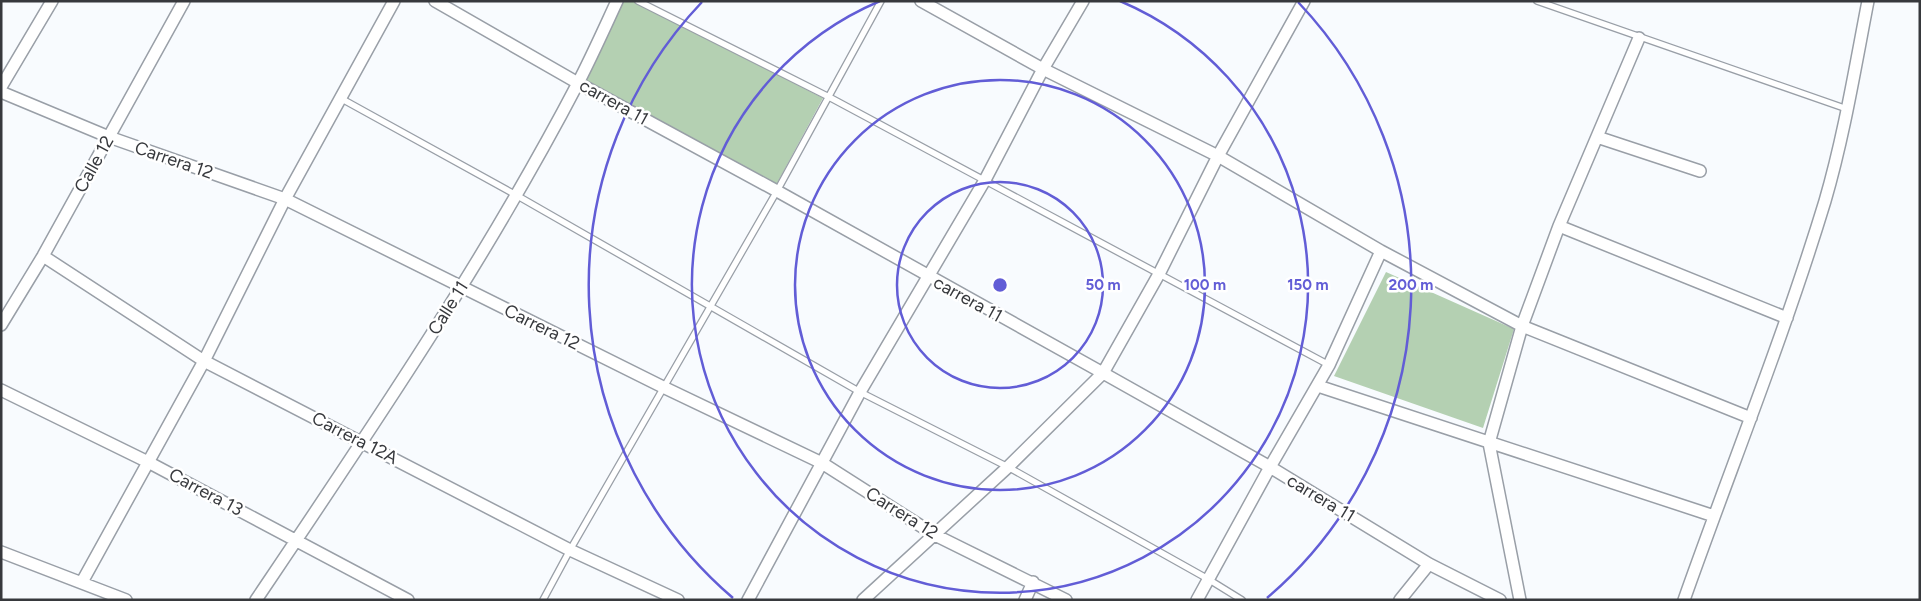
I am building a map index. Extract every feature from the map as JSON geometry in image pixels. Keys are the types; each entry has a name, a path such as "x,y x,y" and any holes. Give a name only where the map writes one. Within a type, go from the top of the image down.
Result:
{"street":[{"path":"1,87 52,1"},
{"name":"Calle 12","path":"1,325 43,256 184,1"},
{"path":"82,582 204,361 285,199 342,99 394,1"},
{"name":"carrera 11","path":"435,1 578,83 778,191 1103,373 1270,467 1430,564 1500,600"},
{"name":"Calle 11","path":"256,600 363,442 461,287 516,195 578,83 617,1"},
{"path":"921,1 1043,69 1218,156 1382,251 1522,326 1752,418"},
{"path":"748,600 860,392 985,180 1043,69 1083,1"},
{"path":"863,600 1008,467 1103,373 1159,274 1218,156 1304,1"},
{"path":"1684,600 1752,418 1787,318 1825,199 1847,109 1868,1"},
{"path":"1520,600 1488,443 1522,326 1559,226 1639,38"},
{"name":"Carrera 12","path":"1,92 109,137 285,199 663,388 822,463 935,535 1066,600"},
{"path":"1597,137 1700,171"},
{"path":"1559,226 1787,318"},
{"path":"1197,600 1270,467 1318,386 1382,251"},
{"name":"Carrera 12A","path":"43,256 204,361 570,550 678,600"},
{"path":"1318,386 1714,516"},
{"name":"Carrera 13","path":"1,390 148,462 408,600"},
{"path":"1,552 126,600"},
{"path":"1400,600 1430,564"},
{"path":"1025,600 1033,582"}],"lane":[{"path":"638,1 829,97 1329,364"},
{"path":"543,600 663,388 778,191 881,1"},
{"path":"1537,1 1847,109"},
{"path":"342,99 516,195 860,392 1008,467 1242,600"}],"green space":[{"path":"621,1 632,1 823,98 775,187 583,81"},
{"path":"1386,272 1514,329 1483,428 1334,376"}]}
